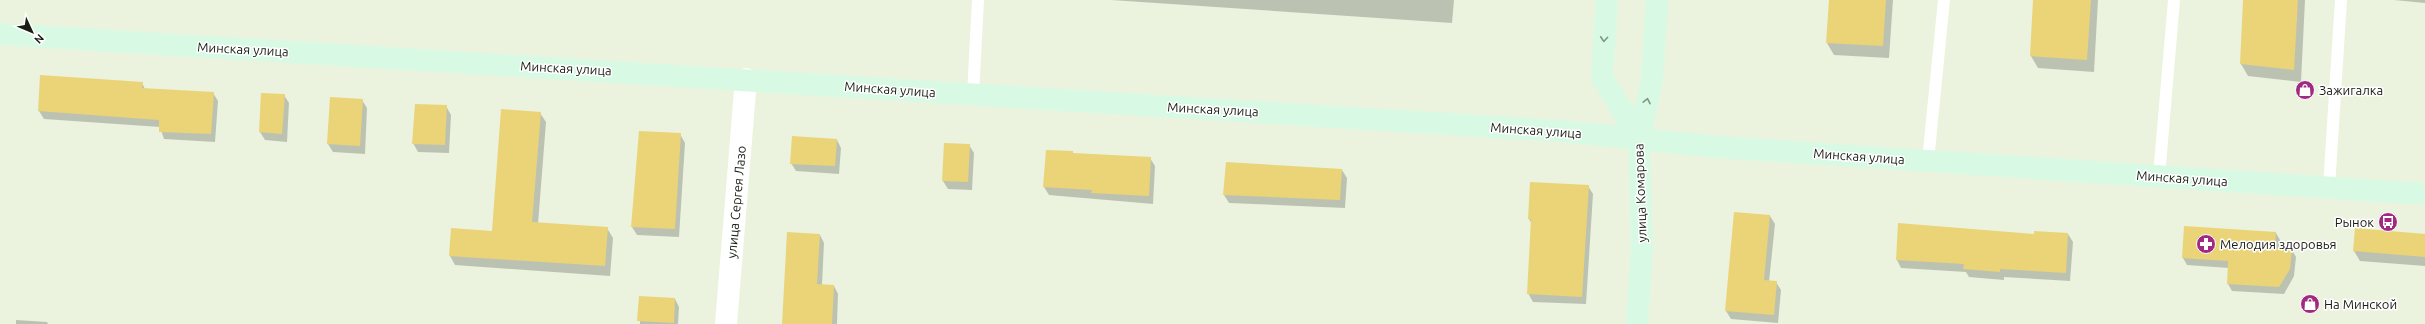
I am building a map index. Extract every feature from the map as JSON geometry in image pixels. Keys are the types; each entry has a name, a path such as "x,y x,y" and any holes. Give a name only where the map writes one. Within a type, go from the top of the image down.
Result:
{"main road":[{"name":"улица Комарова","path":"1607,0 1602,77 1639,139 1642,248 1637,324"},
{"path":"1639,139 1652,79 1657,0"},
{"name":"Минская улица","path":"0,34 1560,130 1726,148 2425,194"}],"street":[{"name":"улица Сергея Лазо","path":"726,324 746,79"}],"lane":[{"path":"973,95 978,0"},
{"path":"1928,161 1944,0"},
{"path":"2159,176 2174,0"},
{"path":"2329,187 2341,0"}],"building":[{"path":"1829,0 1886,0 1883,46 1826,43"},
{"path":"2033,0 2091,0 2087,60 2030,56"},
{"path":"2243,0 2298,0 2294,70 2240,64"},
{"path":"40,75 143,82 142,88 214,92 211,134 159,132 159,120 38,111"},
{"path":"261,93 285,94 282,134 259,132"},
{"path":"330,97 363,99 360,146 327,144"},
{"path":"415,104 447,105 445,145 412,144"},
{"path":"501,109 541,112 532,222 608,227 605,266 449,256 451,228 492,231"},
{"path":"639,131 681,133 675,229 631,227"},
{"path":"792,136 837,139 835,166 790,164"},
{"path":"944,143 970,144 968,182 942,181"},
{"path":"1046,150 1151,157 1149,196 1091,193 1092,190 1043,187"},
{"path":"1226,162 1342,169 1340,200 1223,195"},
{"path":"1530,182 1589,185 1582,297 1527,294 1531,219 1528,219"},
{"path":"1734,212 1770,215 1764,280 1777,281 1774,315 1725,311"},
{"path":"1898,223 2034,234 2034,231 2068,233 2066,273 2000,269 2000,272 1963,269 1964,264 1896,260"},
{"path":"2184,226 2276,232 2275,248 2292,249 2290,269 2279,287 2227,284 2228,261 2182,258"},
{"path":"2355,228 2425,234 2425,257 2353,251"},
{"path":"787,232 820,234 817,284 834,285 832,324 782,324"},
{"path":"639,296 675,298 674,323 637,321"}],"place":[{"name":"Зажигалка","path":"2305,90"},
{"name":"Рынок","path":"2388,222"},
{"name":"Мелодия здоровья","path":"2206,244"},
{"name":"На Минской","path":"2310,304"}]}
